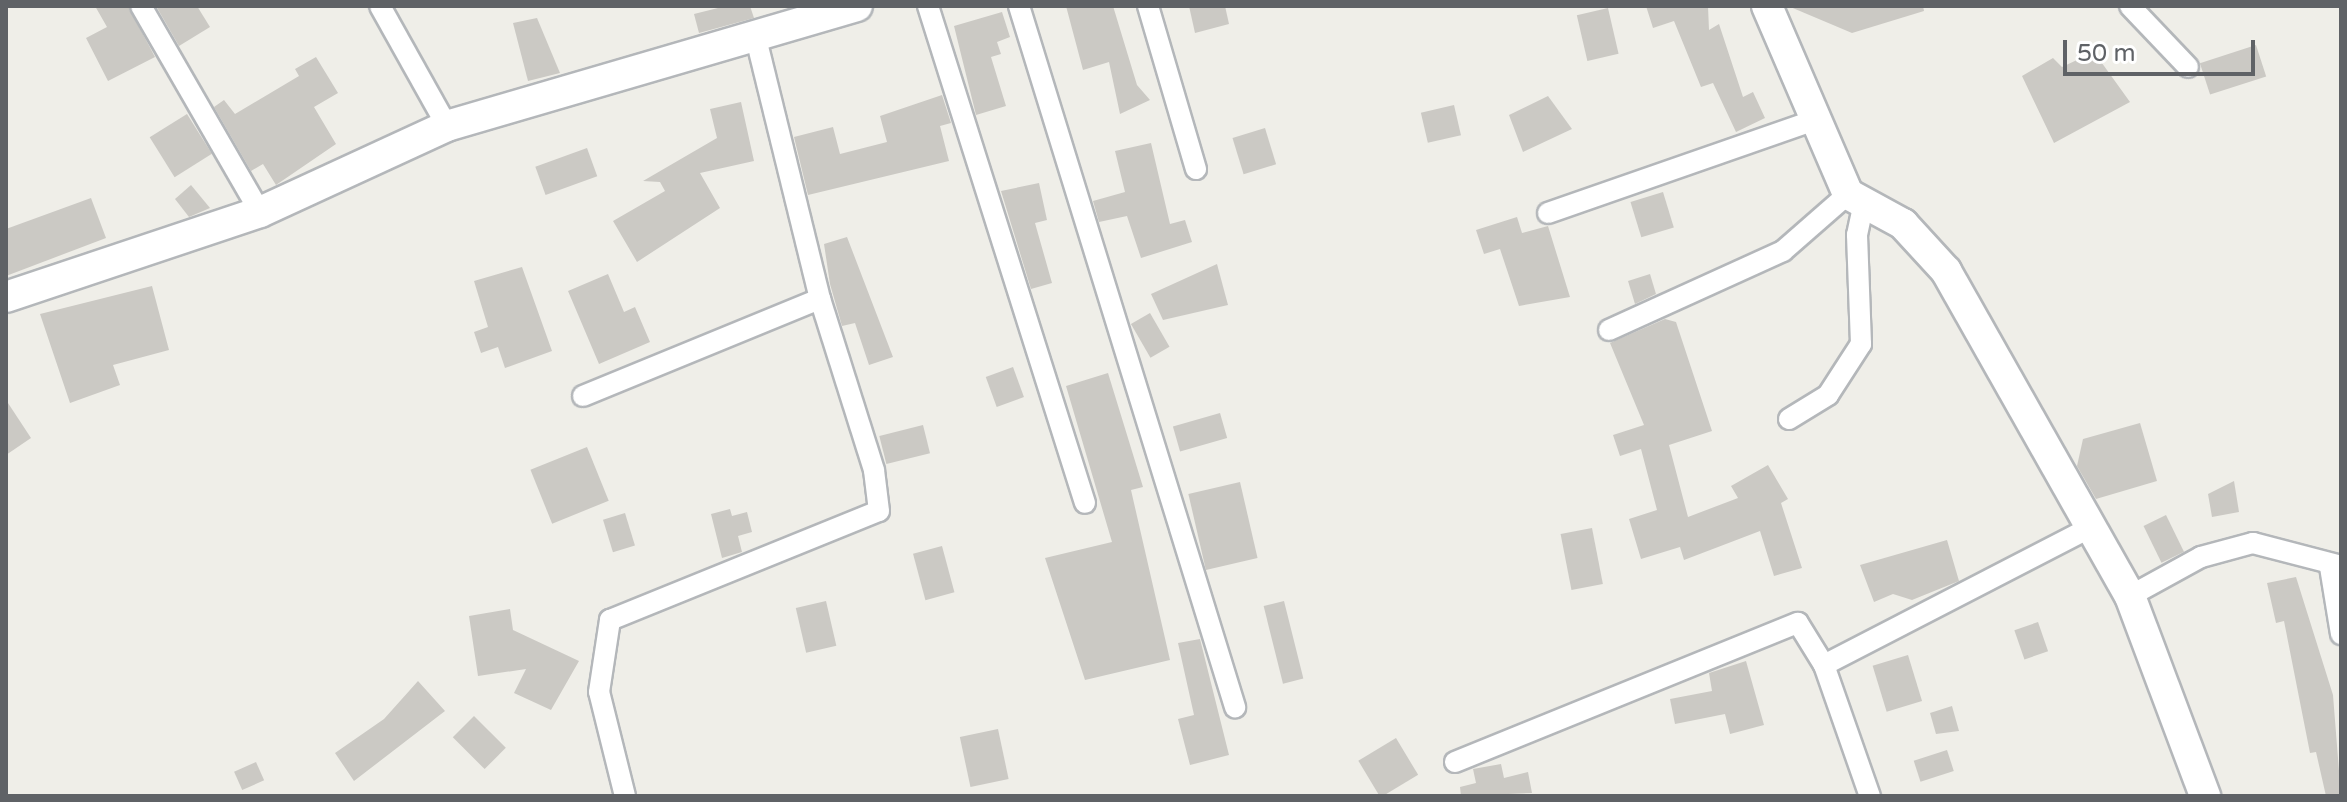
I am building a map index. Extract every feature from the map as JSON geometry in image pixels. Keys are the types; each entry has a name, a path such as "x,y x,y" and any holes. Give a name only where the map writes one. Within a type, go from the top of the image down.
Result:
{"main road":[{"path":"6,297 260,212 447,126 857,6"},
{"path":"1767,6 1815,120 1856,198 1903,224 1946,271 2088,529 2130,596 2205,796"}],"street":[{"path":"141,6 260,212"},
{"path":"380,6 447,126"},
{"path":"928,6 1085,503"},
{"path":"1019,6 1235,707"},
{"path":"1148,6 1196,169"},
{"path":"2130,6 2188,67"},
{"path":"625,796 599,692 610,620 879,511 874,470 820,299 755,34"},
{"path":"1548,213 1815,120"},
{"path":"1609,330 1783,251 1856,198"},
{"path":"1789,419 1828,395 1861,344 1856,198"},
{"path":"583,396 820,299"},
{"path":"1824,665 2088,529"},
{"path":"2130,596 2201,557 2253,543 2273,542 2335,566 2341,634"},
{"path":"1455,762 1792,623 1810,631 1870,796"}],"building":[{"path":"95,6 128,6 155,57 108,81 86,38 107,27"},
{"path":"156,6 197,6 210,27 179,46"},
{"path":"726,6 750,6 754,18 699,33 694,14"},
{"path":"1066,6 1113,6 1137,85 1150,100 1120,114 1109,62 1083,70"},
{"path":"1189,6 1225,6 1229,24 1195,33"},
{"path":"1646,6 1708,6 1709,30 1719,24 1743,97 1753,92 1765,118 1736,132 1713,83 1701,87 1674,21 1653,28"},
{"path":"1788,6 1923,6 1924,11 1852,33"},
{"path":"1608,8 1619,54 1587,61 1577,15"},
{"path":"1002,12 1010,37 997,42 1001,54 991,57 1006,106 976,115 954,26"},
{"path":"537,18 560,73 528,81 513,23"},
{"path":"2256,45 2266,76 2210,95 2200,63"},
{"path":"2094,52 2130,102 2054,143 2022,76 2053,58 2062,67"},
{"path":"316,57 338,93 314,107 336,144 276,185 263,164 251,171 214,107 224,100 235,114 299,76 295,69"},
{"path":"942,95 951,123 940,126 949,161 808,195 794,137 833,127 840,154 887,142 880,116"},
{"path":"1548,96 1572,129 1523,152 1509,115"},
{"path":"741,102 754,161 700,173 720,208 637,262 613,221 665,191 660,182 643,181 717,138 710,109"},
{"path":"1454,105 1461,135 1428,143 1421,113"},
{"path":"187,114 212,154 175,177 150,137"},
{"path":"1265,128 1276,164 1244,174 1232,138"},
{"path":"1151,143 1170,224 1185,220 1192,242 1141,258 1127,216 1099,222 1093,201 1125,192 1115,151"},
{"path":"587,148 597,176 546,195 535,167"},
{"path":"1039,183 1047,220 1035,223 1052,283 1031,289 1001,191"},
{"path":"191,185 210,208 189,217 175,199"},
{"path":"1663,192 1674,227 1641,237 1630,202"},
{"path":"91,198 106,238 6,276 6,229"},
{"path":"1517,217 1522,233 1548,226 1570,297 1519,306 1500,249 1484,254 1476,230"},
{"path":"847,237 893,357 869,365 855,323 842,326 830,284 824,244"},
{"path":"1217,264 1228,305 1163,320 1151,294"},
{"path":"522,267 552,351 505,368 498,347 481,353 474,332 488,327 474,281"},
{"path":"608,274 624,312 635,307 650,342 599,364 568,291"},
{"path":"1650,274 1656,294 1635,304 1628,281"},
{"path":"152,286 169,350 113,365 120,385 70,403 40,314"},
{"path":"1150,313 1170,347 1150,358 1131,324"},
{"path":"1665,319 1676,322 1712,431 1669,445 1688,517 1738,498 1731,486 1768,465 1788,499 1781,503 1802,568 1774,576 1760,531 1684,560 1680,547 1641,559 1629,519 1657,510 1641,449 1620,456 1613,435 1644,425 1610,343"},
{"path":"1013,367 1024,397 997,407 986,377"},
{"path":"1108,373 1143,487 1131,490 1170,660 1085,680 1045,558 1112,542 1066,386"},
{"path":"6,400 31,438 6,455"},
{"path":"1220,413 1227,438 1180,451 1173,427"},
{"path":"2140,423 2157,481 2096,499 2077,466 2083,439"},
{"path":"923,425 930,453 886,464 879,436"},
{"path":"587,447 609,501 552,524 530,470"},
{"path":"2234,481 2239,512 2212,517 2208,494"},
{"path":"1240,482 1258,558 1206,570 1188,494"},
{"path":"730,509 732,516 747,512 752,532 738,536 742,552 722,558 711,514"},
{"path":"625,513 635,546 613,552 603,520"},
{"path":"2166,515 2184,552 2162,563 2144,526"},
{"path":"1592,528 1603,584 1571,590 1561,534"},
{"path":"1947,540 1959,581 1912,600 1893,594 1874,602 1860,565"},
{"path":"942,546 954,592 925,600 913,554"},
{"path":"2296,577 2333,695 2341,796 2326,796 2316,752 2310,753 2284,621 2276,623 2267,583"},
{"path":"826,601 836,646 806,653 796,608"},
{"path":"1284,601 1303,679 1283,684 1264,606"},
{"path":"510,609 513,630 579,661 551,710 514,693 526,669 478,676 469,616"},
{"path":"2038,622 2048,651 2024,659 2014,630"},
{"path":"1200,639 1229,755 1190,765 1178,719 1194,715 1178,643"},
{"path":"1908,655 1922,701 1887,712 1873,666"},
{"path":"1746,661 1764,725 1730,734 1725,714 1675,724 1670,699 1712,691 1709,673"},
{"path":"418,681 445,711 354,781 335,753 384,719"},
{"path":"1952,706 1959,731 1936,734 1930,713"},
{"path":"474,716 506,748 485,769 453,737"},
{"path":"998,729 1009,779 970,787 960,737"},
{"path":"1396,738 1418,775 1380,796 1358,761"},
{"path":"1947,750 1954,771 1921,782 1914,761"},
{"path":"256,762 264,780 242,790 234,772"},
{"path":"1501,764 1504,778 1528,772 1532,793 1461,796 1460,787 1476,783 1473,769"}]}
